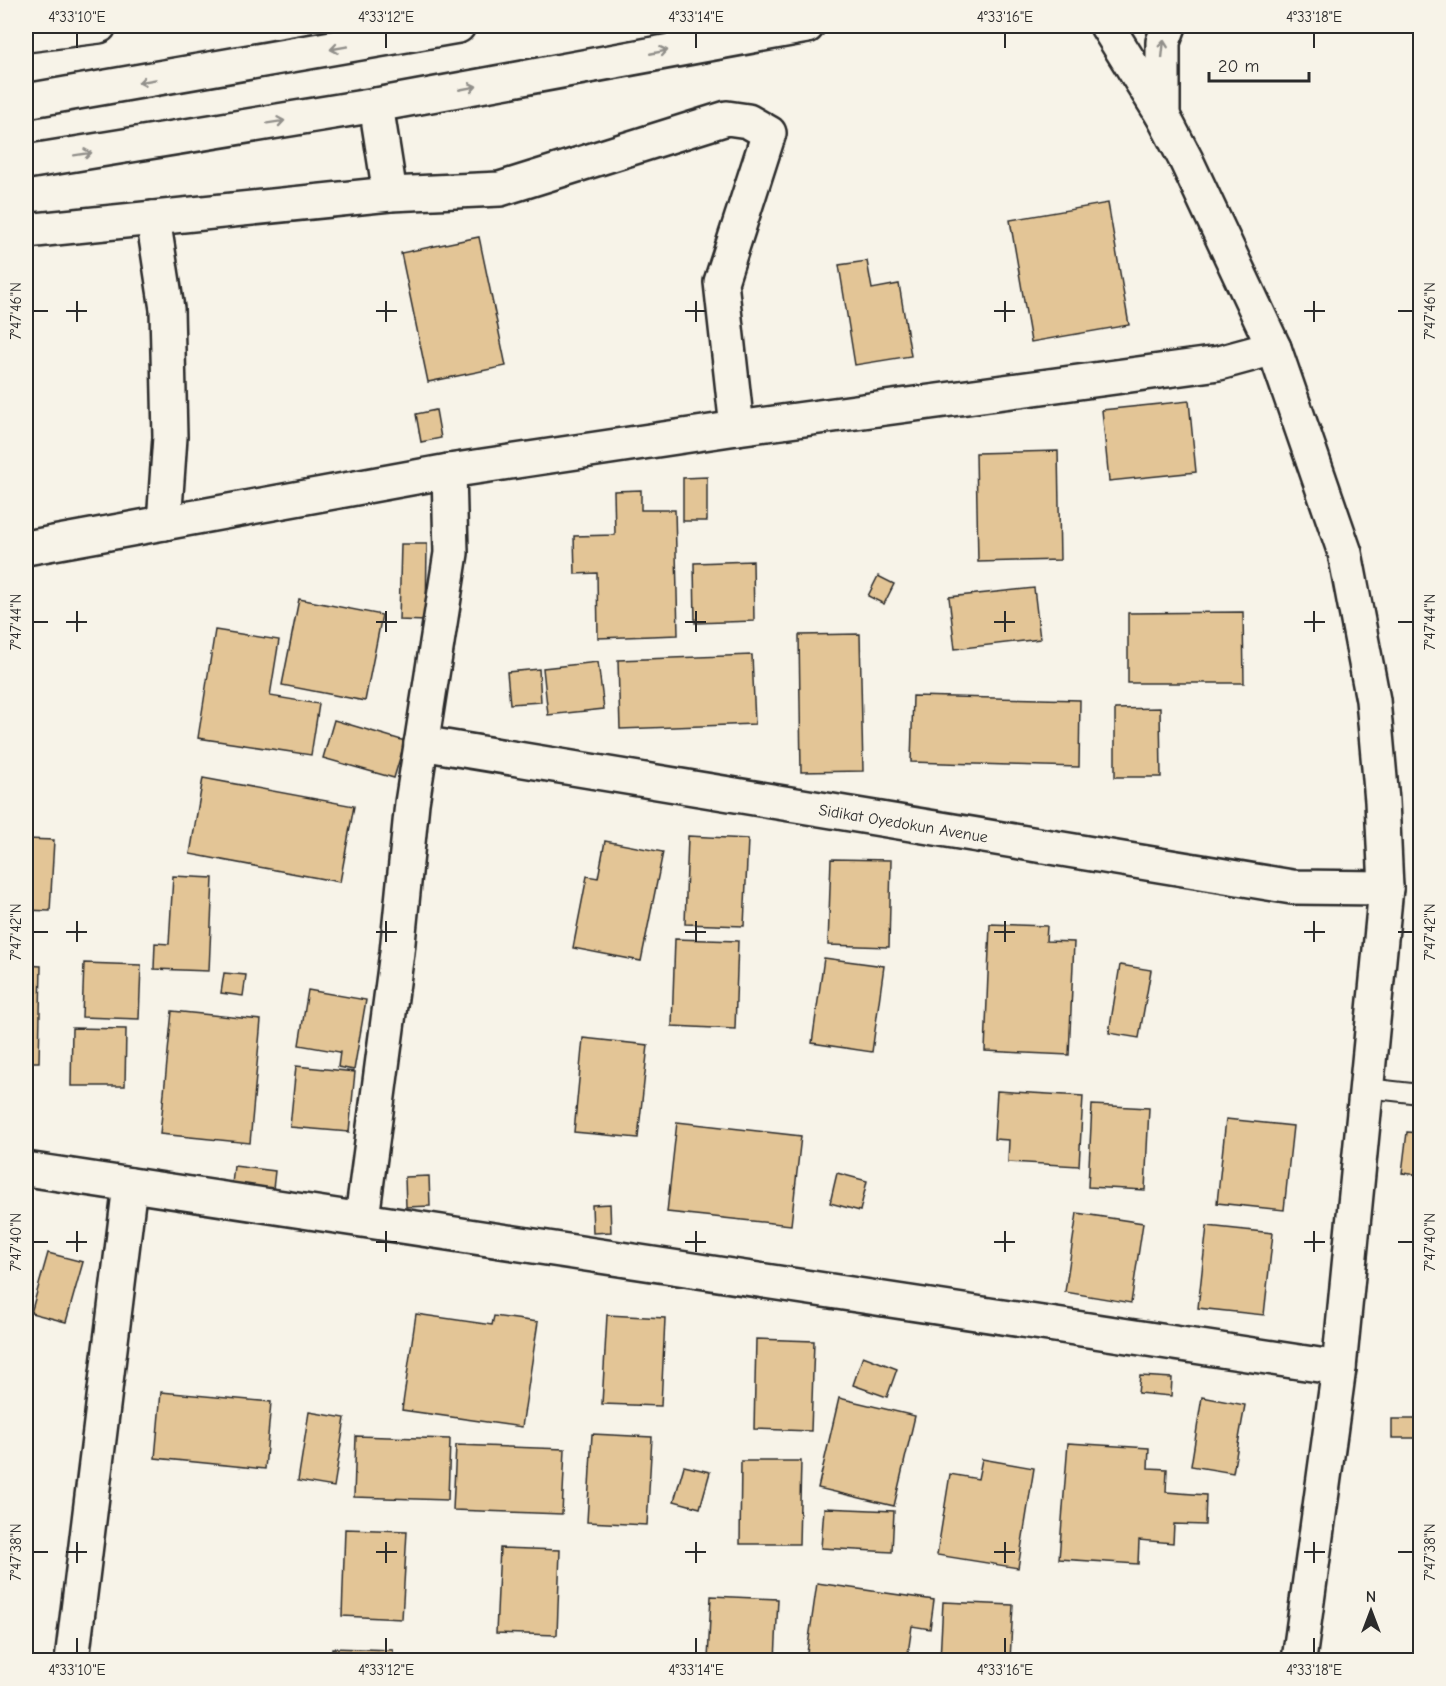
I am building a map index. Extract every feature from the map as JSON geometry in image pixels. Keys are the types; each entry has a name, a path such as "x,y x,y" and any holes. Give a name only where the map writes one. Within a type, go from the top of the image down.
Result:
{"main road":[{"path":"26,34 99,26"},
{"path":"26,101 458,26"},
{"path":"26,162 376,105 807,26"},
{"path":"1107,26 1163,116 1274,348 1345,553 1373,700 1382,801 1386,888 1339,1368 1299,1660"},
{"path":"1163,116 1163,42 1169,26"},
{"path":"376,105 390,194"},
{"path":"26,231 390,194 500,189 727,118 748,121 769,133 721,282 737,428"},
{"path":"153,218 167,309 170,437 164,523"},
{"path":"26,548 449,471 737,428 1219,363 1274,348"},
{"path":"362,1218 397,952 421,743 451,553 449,471"},
{"name":"Sidikat Oyedokun Avenue","path":"421,743 1292,887 1386,888"},
{"path":"26,1169 362,1218 1339,1368"},
{"path":"72,1660 130,1185"}],"lane":[{"path":"1367,1088 1420,1094"}],"building":[{"path":"1108,203 1129,325 1031,342 1010,220"},
{"path":"479,237 506,366 428,382 401,253"},
{"path":"867,261 872,289 899,284 911,356 855,365 839,265"},
{"path":"1189,401 1196,472 1109,481 1102,410"},
{"path":"436,410 441,438 421,442 416,414"},
{"path":"1058,451 1060,560 978,562 976,453"},
{"path":"707,477 707,521 683,521 683,478"},
{"path":"641,490 641,510 675,510 678,635 598,638 597,573 575,574 574,536 615,535 614,491"},
{"path":"401,544 427,544 426,621 399,620"},
{"path":"753,561 754,621 695,623 694,563"},
{"path":"878,576 894,584 884,604 868,596"},
{"path":"1034,588 1040,639 955,649 949,597"},
{"path":"299,599 382,615 365,701 282,685"},
{"path":"1243,612 1244,683 1128,683 1128,613"},
{"path":"215,630 279,640 270,696 319,704 311,755 198,738"},
{"path":"860,634 863,771 801,772 799,635"},
{"path":"752,655 755,724 620,729 618,660"},
{"path":"598,662 604,709 548,715 543,668"},
{"path":"539,669 541,702 510,704 507,672"},
{"path":"913,696 1080,700 1079,767 911,762"},
{"path":"1160,708 1161,777 1115,777 1115,709"},
{"path":"334,720 405,741 394,778 323,758"},
{"path":"203,778 354,806 340,882 190,854"},
{"path":"688,836 748,839 744,926 685,924"},
{"path":"26,839 54,840 50,911 26,910"},
{"path":"605,841 663,852 641,961 573,948 587,876 598,878"},
{"path":"831,859 891,860 889,947 828,945"},
{"path":"173,876 213,878 209,971 154,969 155,943 169,944"},
{"path":"990,924 1047,926 1046,941 1074,942 1069,1055 985,1051"},
{"path":"675,939 738,941 735,1029 672,1026"},
{"path":"824,958 884,966 872,1052 812,1043"},
{"path":"84,963 141,965 139,1019 82,1017"},
{"path":"26,965 41,966 39,1062 26,1062"},
{"path":"1120,965 1151,970 1139,1038 1109,1033"},
{"path":"224,973 246,975 243,996 221,993"},
{"path":"308,990 366,1000 354,1070 338,1067 340,1052 299,1045"},
{"path":"172,1011 261,1020 250,1143 160,1134"},
{"path":"72,1028 126,1029 125,1086 71,1086"},
{"path":"583,1038 648,1045 638,1138 574,1132"},
{"path":"296,1066 355,1072 349,1132 290,1127"},
{"path":"997,1091 1083,1096 1079,1166 1008,1162 1009,1140 994,1139"},
{"path":"1092,1105 1149,1108 1145,1190 1088,1187"},
{"path":"1226,1119 1293,1126 1284,1210 1217,1203"},
{"path":"677,1122 801,1136 791,1225 667,1212"},
{"path":"1407,1132 1420,1133 1420,1175 1402,1173"},
{"path":"234,1166 275,1171 272,1198 231,1193"},
{"path":"837,1173 867,1181 860,1211 830,1203"},
{"path":"429,1176 430,1206 406,1207 405,1177"},
{"path":"610,1204 611,1232 593,1233 592,1205"},
{"path":"1077,1213 1143,1223 1131,1303 1065,1292"},
{"path":"1207,1226 1273,1233 1264,1315 1198,1308"},
{"path":"48,1253 83,1262 66,1322 31,1313"},
{"path":"416,1314 492,1325 494,1316 538,1322 522,1427 402,1410"},
{"path":"607,1315 665,1318 661,1406 602,1404"},
{"path":"756,1339 814,1341 811,1431 754,1429"},
{"path":"863,1356 897,1369 887,1397 853,1385"},
{"path":"1140,1376 1172,1378 1171,1396 1138,1393"},
{"path":"161,1392 271,1402 265,1469 155,1458"},
{"path":"1202,1397 1245,1405 1233,1473 1191,1466"},
{"path":"839,1398 915,1416 894,1506 818,1488"},
{"path":"309,1412 345,1418 334,1487 298,1481"},
{"path":"1392,1419 1420,1419 1420,1438 1392,1438"},
{"path":"592,1434 652,1437 647,1525 587,1522"},
{"path":"356,1436 450,1439 448,1500 354,1497"},
{"path":"1068,1443 1149,1448 1148,1468 1167,1469 1166,1492 1206,1495 1205,1525 1174,1524 1173,1543 1139,1540 1138,1564 1059,1559"},
{"path":"456,1445 565,1449 562,1514 453,1510"},
{"path":"982,1459 1034,1468 1018,1568 937,1555 950,1474 978,1479"},
{"path":"741,1461 801,1461 799,1544 740,1544"},
{"path":"684,1466 710,1472 700,1508 674,1501"},
{"path":"824,1508 894,1511 892,1552 821,1548"},
{"path":"345,1529 407,1531 402,1619 342,1616"},
{"path":"500,1548 560,1550 557,1635 496,1633"},
{"path":"817,1583 934,1600 930,1629 912,1626 907,1660 806,1660"},
{"path":"711,1596 778,1599 775,1660 708,1660"},
{"path":"943,1602 1013,1605 1010,1660 940,1660"},
{"path":"332,1648 393,1650 392,1660 332,1660"}]}
